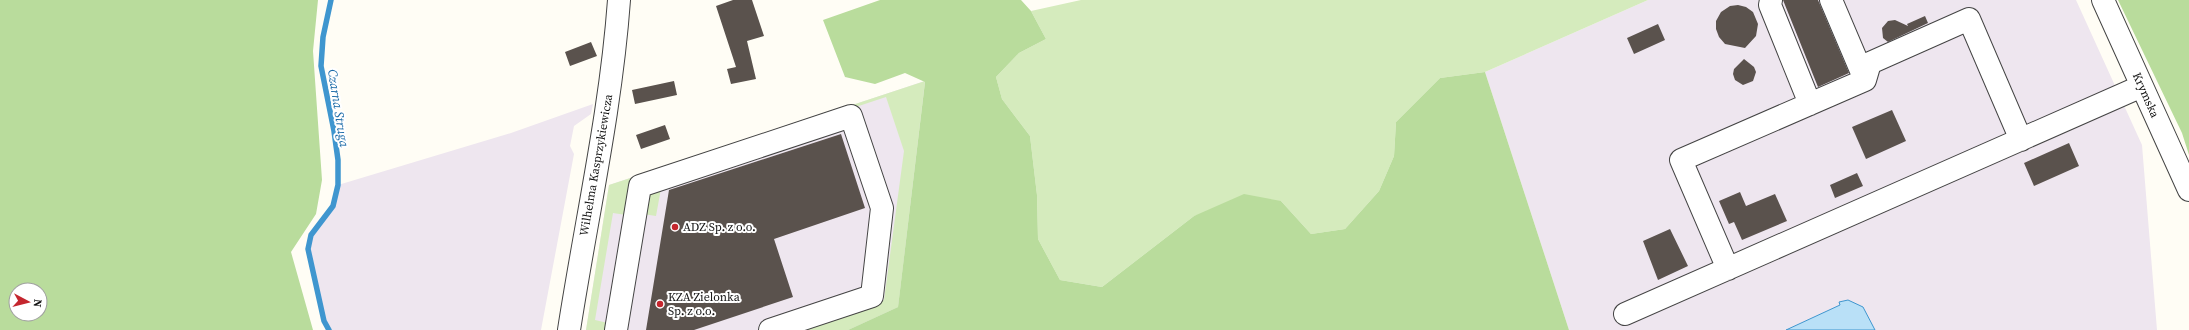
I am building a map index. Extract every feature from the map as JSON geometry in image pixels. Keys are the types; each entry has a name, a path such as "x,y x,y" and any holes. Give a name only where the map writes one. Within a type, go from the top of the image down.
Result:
{"street":[{"name":"Wilhelma Kasprzykiewicza","path":"569,330 608,100 616,42 619,0"},
{"path":"1771,0 1770,5 1810,104"},
{"path":"1832,0 1865,80"},
{"name":"Krymska","path":"2103,0 2189,190"},
{"path":"1865,80 1870,63 1969,19 2021,140"},
{"path":"1728,269 1681,160 1865,80"},
{"path":"1625,314 2142,86"},
{"path":"616,330 640,186 851,116 882,208 872,296 770,330"}],"shaded area":[{"path":"1648,0 2076,0 2142,145 2157,330 1569,330 1485,72"},
{"path":"925,81 898,307 848,330 586,330 609,185"},
{"path":"593,104 591,114 574,126 570,146 574,154 541,330 329,330 324,321 308,249 311,235 333,206 338,185 511,133"}],"green space":[{"path":"0,0 318,0 313,51 322,180 316,214 291,252 313,330 0,330"},
{"path":"880,0 1021,0 1031,11 1046,39 1019,53 996,77 1002,99 1030,136 1037,195 1038,239 1060,280 1102,287 1194,216 1244,194 1281,201 1311,234 1345,229 1379,191 1394,156 1396,122 1440,78 1485,72 1569,330 848,330 898,307 925,82 905,73 875,84 845,77 823,20"},
{"path":"1081,0 1648,0 1485,72 1440,78 1396,122 1394,156 1379,191 1345,229 1311,234 1281,201 1194,216 1102,287 1060,280 1038,239 1037,195 1030,136 1002,99 996,77 1019,53 1046,39 1031,11"},
{"path":"2118,0 2189,0 2189,155 2182,133"},
{"path":"925,81 898,307 848,330 792,330 884,300 904,151 886,97 632,181 626,215 613,213 595,320 608,323 607,330 586,330 609,185"},
{"path":"662,183 656,216 643,214 646,194"}],"water":[{"path":"1848,300 1863,307 1875,330 1786,330 1840,305 1839,302"}],"building":[{"path":"733,0 752,0 764,36 747,41 756,79 731,84 727,69 736,67 716,6"},
{"path":"1783,0 1818,0 1849,73 1818,87"},
{"path":"1738,5 1746,7 1753,12 1758,24 1756,36 1745,48 1725,44 1719,37 1716,29 1716,21 1721,12 1730,6"},
{"path":"1925,16 1928,23 1888,42 1883,38 1882,28 1888,21 1895,20 1908,26 1907,24"},
{"path":"1658,24 1665,40 1634,54 1627,38"},
{"path":"591,42 597,56 570,66 565,52"},
{"path":"1744,59 1754,67 1756,72 1753,81 1743,85 1735,80 1733,74 1734,69"},
{"path":"674,81 677,95 635,104 632,90"},
{"path":"1892,110 1906,141 1866,159 1852,127"},
{"path":"665,125 670,139 641,149 636,135"},
{"path":"841,134 865,208 774,239 793,297 694,330 646,330 669,190"},
{"path":"2069,143 2079,166 2034,186 2024,163"},
{"path":"1857,173 1863,186 1835,198 1830,185"},
{"path":"1740,192 1746,206 1775,194 1787,221 1742,240 1734,222 1729,224 1719,201"},
{"path":"1670,229 1688,266 1658,280 1643,241"}],"waterway":[{"name":"Czarna Struga","path":"329,330 324,321 308,249 311,235 333,206 338,185 338,160 334,131 321,66 323,37 331,0"}],"place":[{"name":"ADZ Sp. z o.o.","path":"675,227"},
{"name":"KZA Zielonka Sp. z o.o.","path":"660,304"}]}
